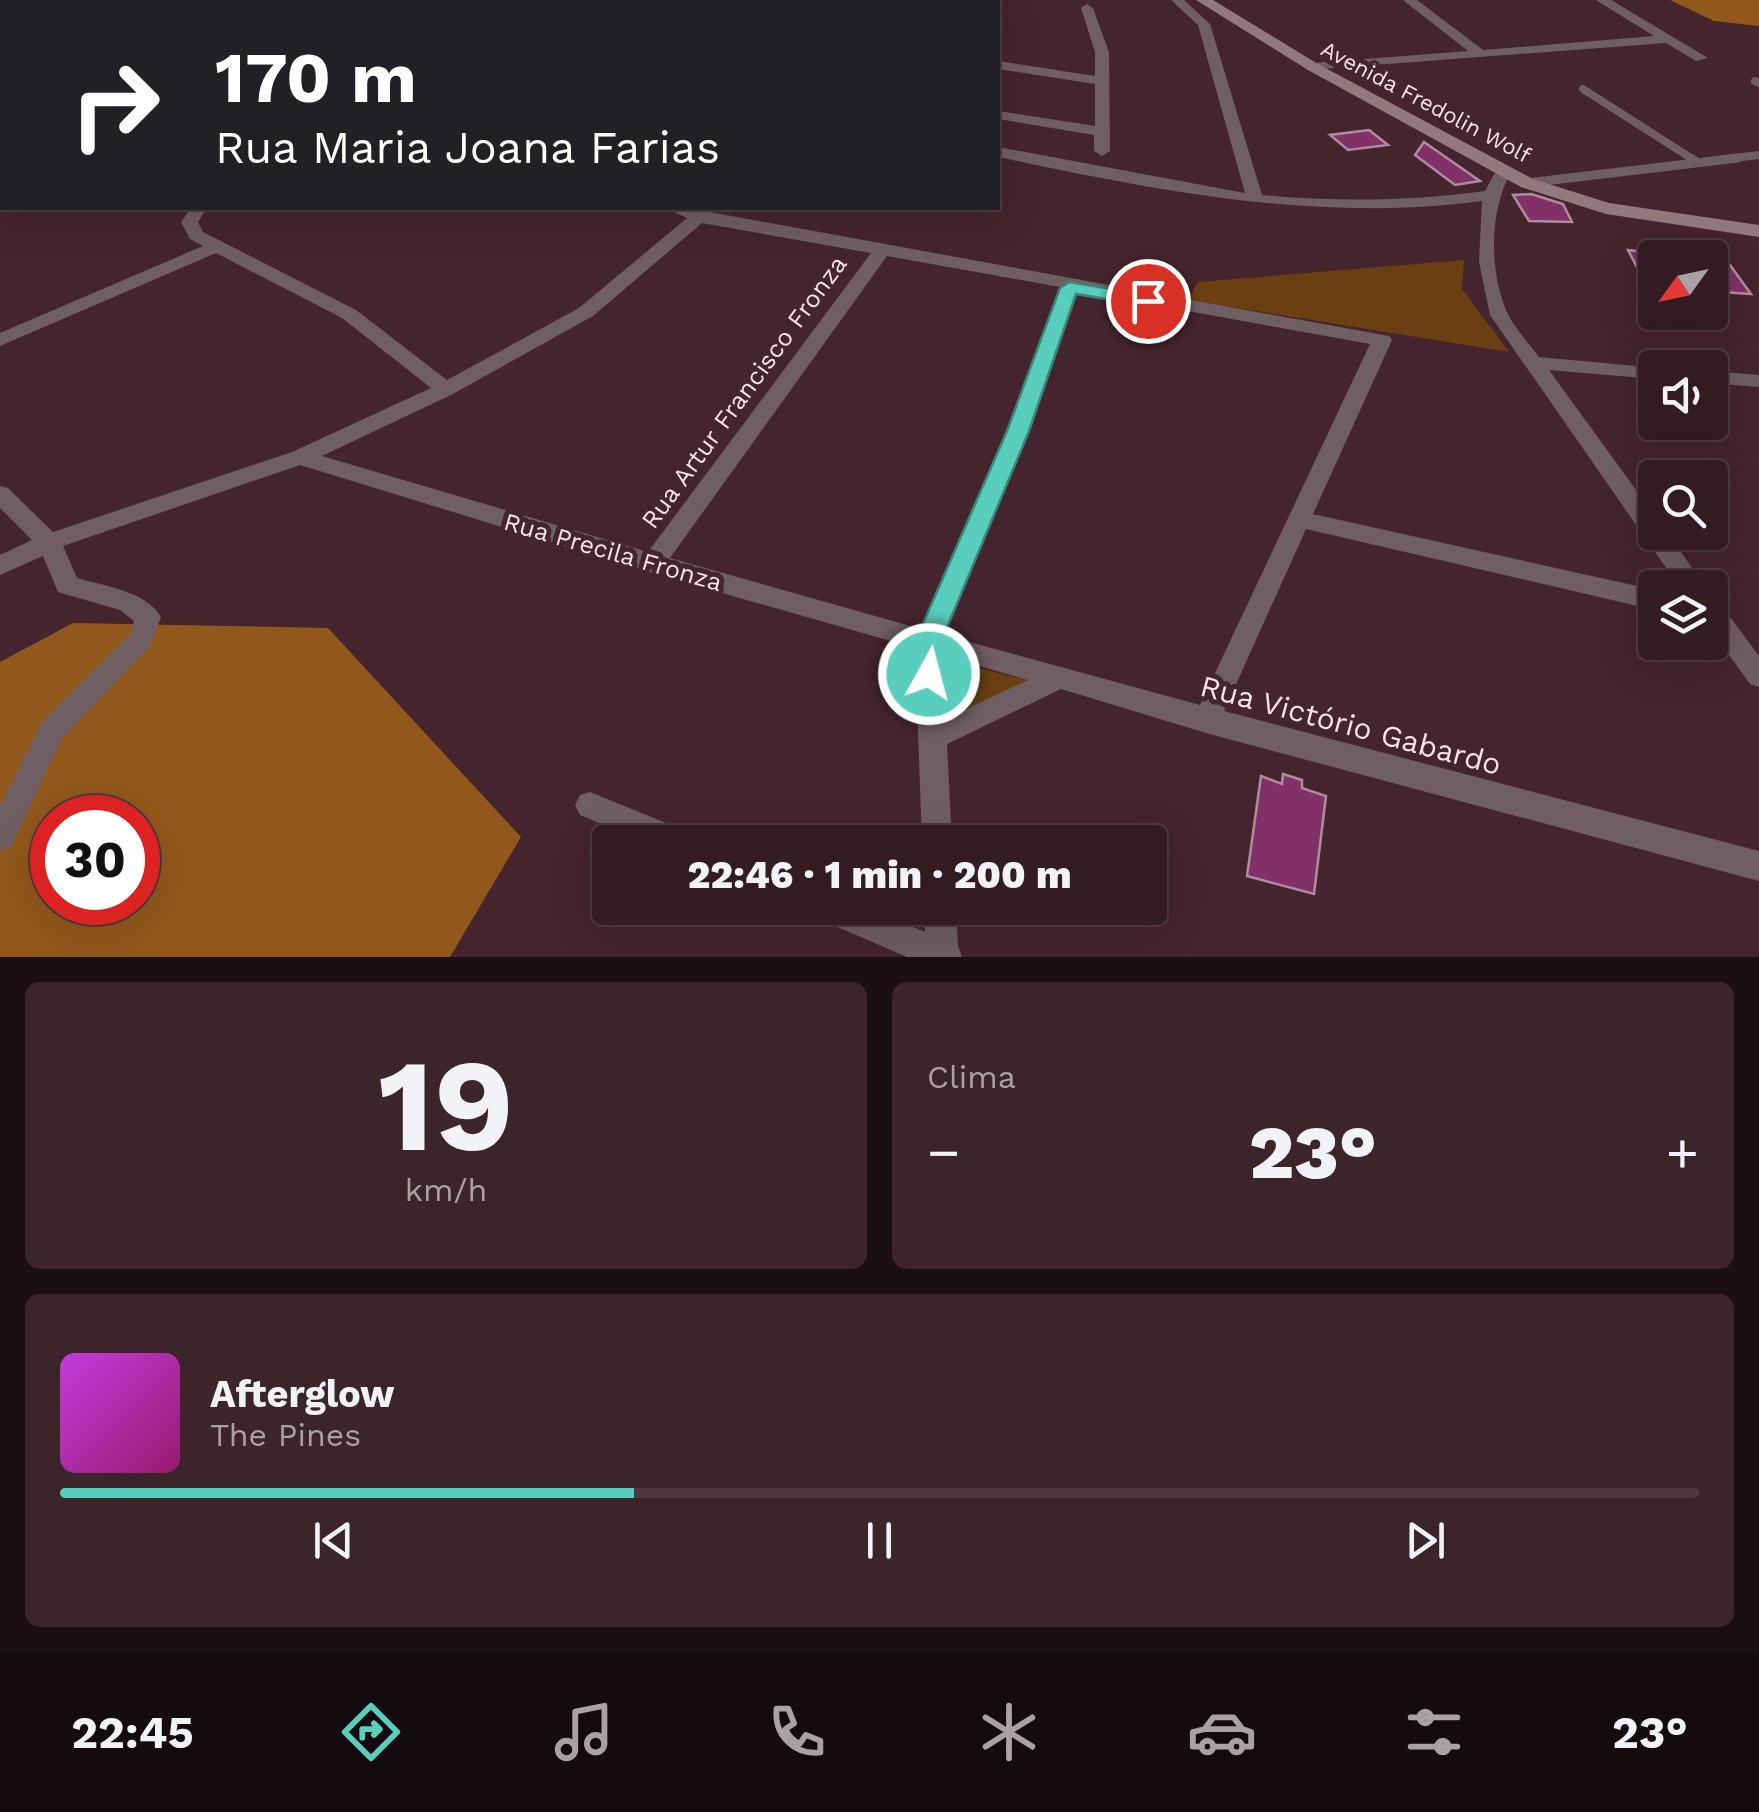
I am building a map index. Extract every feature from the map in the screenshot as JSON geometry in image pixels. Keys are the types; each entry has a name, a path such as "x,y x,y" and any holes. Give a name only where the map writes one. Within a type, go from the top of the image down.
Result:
{"main road":[{"name":"Avenida Fredolin Wolf","path":"1203,0 1313,67 1527,183 1606,208 1759,231"}],"street":[{"path":"1178,0 1204,24 1256,198"},
{"path":"1409,0 1478,52"},
{"path":"1602,0 1701,58"},
{"path":"1087,8 1102,52 1102,150"},
{"path":"1313,67 1667,39"},
{"path":"1000,65 1102,81"},
{"path":"1000,114 1102,132"},
{"path":"1000,152 1172,188 1256,198 1402,206 1488,195"},
{"path":"1503,172 1488,195 1486,282 1499,315 1681,570"},
{"path":"197,210 189,222 190,229 350,314 446,389"},
{"path":"679,210 699,218 1069,288 1382,340 1206,721"},
{"path":"0,566 49,542 300,457 446,389 586,312 699,218"},
{"path":"0,340 220,246"},
{"name":"Rua Artur Francisco Fronza","path":"652,564 881,252"},
{"path":"936,825 928,642 1018,431 1069,288"},
{"path":"1534,364 1638,372"},
{"path":"1728,378 1759,380"},
{"name":"Rua Precila Fronza","path":"300,457 652,564 928,642"},
{"path":"0,494 49,542 67,585 128,604 148,617 141,639 52,731 0,837"},
{"path":"1298,519 1638,596"},
{"path":"1728,634 1759,676"},
{"name":"Rua Victório Gabardo","path":"928,642 1206,721 1759,866"},
{"path":"932,738 1057,679"},
{"path":"590,805 637,825"},
{"path":"870,925 944,956 941,925"}],"lane":[{"path":"1582,89 1698,162"},
{"path":"1527,183 1759,155"}],"shaded area":[{"path":"1670,0 1759,0 1759,26 1714,21"},
{"path":"1464,260 1462,289 1509,352 1188,300 1198,282"},
{"path":"73,623 328,628 521,837 450,957 0,957 0,662"},
{"path":"953,663 1034,682 960,722 950,668"}],"building":[{"path":"1369,130 1388,145 1348,150 1330,135"},
{"path":"1424,142 1480,181 1455,185 1415,155"},
{"path":"1531,194 1563,204 1572,222 1529,221 1513,195"},
{"path":"1628,250 1638,251 1638,269"},
{"path":"1728,262 1751,294 1728,292"},
{"path":"1283,774 1302,780 1302,788 1326,796 1314,894 1247,876 1261,776 1282,784"}],"route":[{"path":"929,674 928,642 1018,431 1069,288 1148,301"}]}
